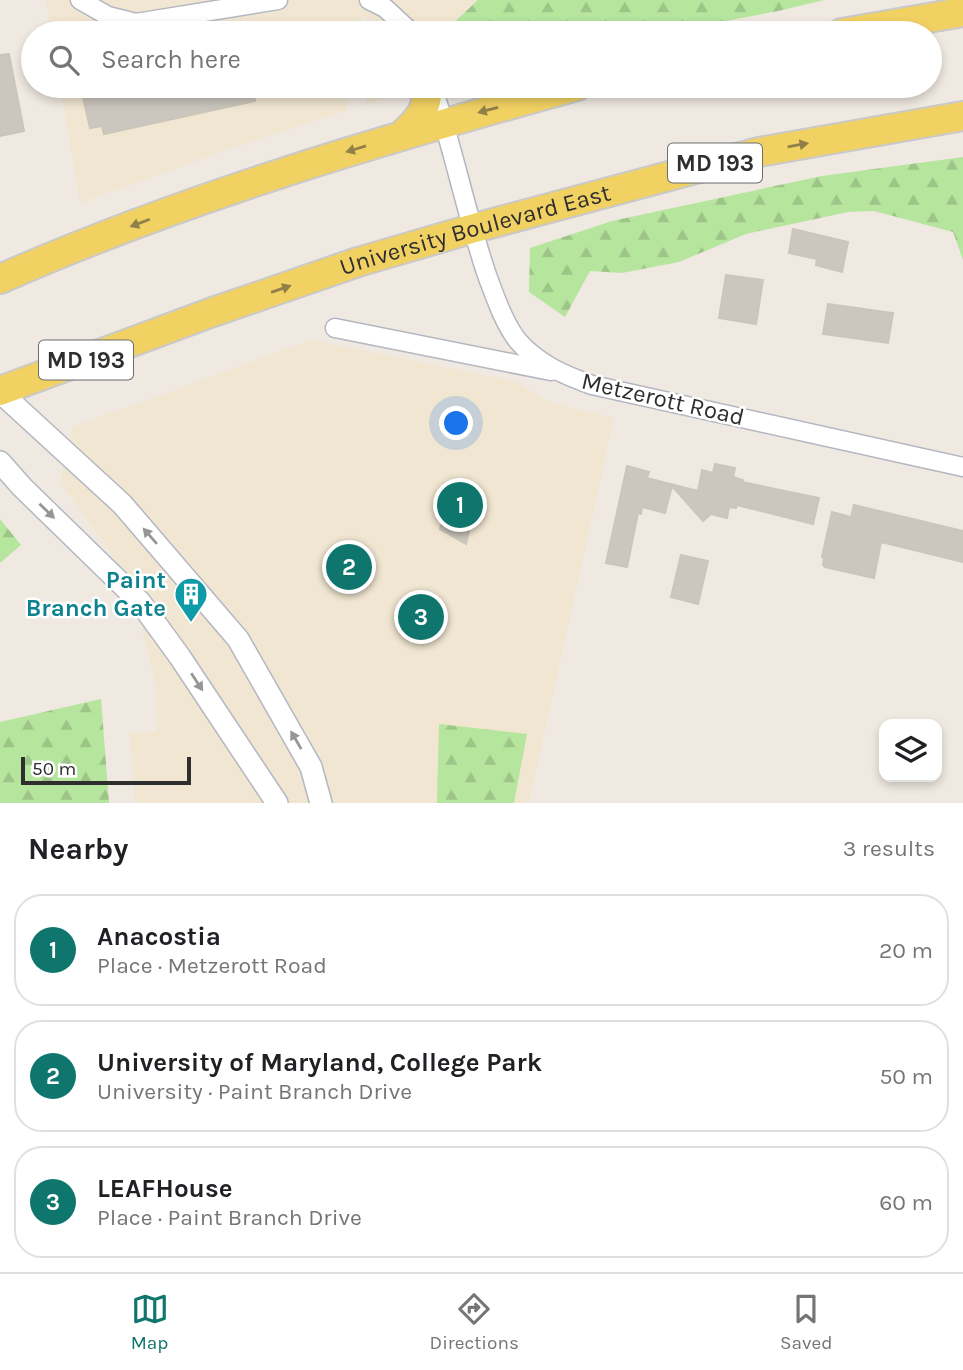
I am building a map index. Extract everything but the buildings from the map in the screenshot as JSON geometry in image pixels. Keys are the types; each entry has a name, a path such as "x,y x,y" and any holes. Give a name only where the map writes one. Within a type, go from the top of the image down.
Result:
{"main road":[{"path":"911,21 963,12"},
{"path":"402,135 421,118 428,98"},
{"path":"0,279 146,220 313,163 444,122 533,98"},
{"name":"University Boulevard East","path":"0,392 221,309 358,262 471,229 759,152 963,116"}],"street":[{"path":"80,0 108,16 128,21"},
{"path":"148,21 278,0"},
{"path":"369,0 385,8 399,21"},
{"name":"Metzerott Road","path":"435,98 444,122 471,229 511,331 520,343 558,372 592,385 963,467"},
{"path":"335,328 558,372"},
{"path":"0,392 122,504 238,639 311,767 321,803"},
{"path":"0,462 22,487 140,601 277,803"}],"shaded area":[{"path":"46,0 724,0 659,21 376,21 362,15 361,21 49,21"},
{"path":"62,98 348,98 346,111 80,203"},
{"path":"368,98 389,98 365,105"},
{"path":"312,340 517,382 551,403 614,418 529,803 135,803 130,732 157,732 156,686 141,625 126,583 109,550 60,482 73,427"}],"green space":[{"path":"478,0 824,0 726,21 456,21"},
{"path":"963,157 963,260 953,232 874,211 848,212 746,234 679,262 622,273 590,271 565,317 529,292 530,248 612,221 822,176"},
{"path":"0,519 21,545 0,563"},
{"path":"101,699 109,803 0,803 0,722"},
{"path":"439,724 527,734 514,803 437,803"}],"place":[{"name":"Anacostia","path":"460,505"},
{"name":"University of Maryland, College Park","path":"349,567"},
{"name":"LEAFHouse","path":"421,617"},
{"name":"Paint Branch Gate","path":"191,624"}]}
